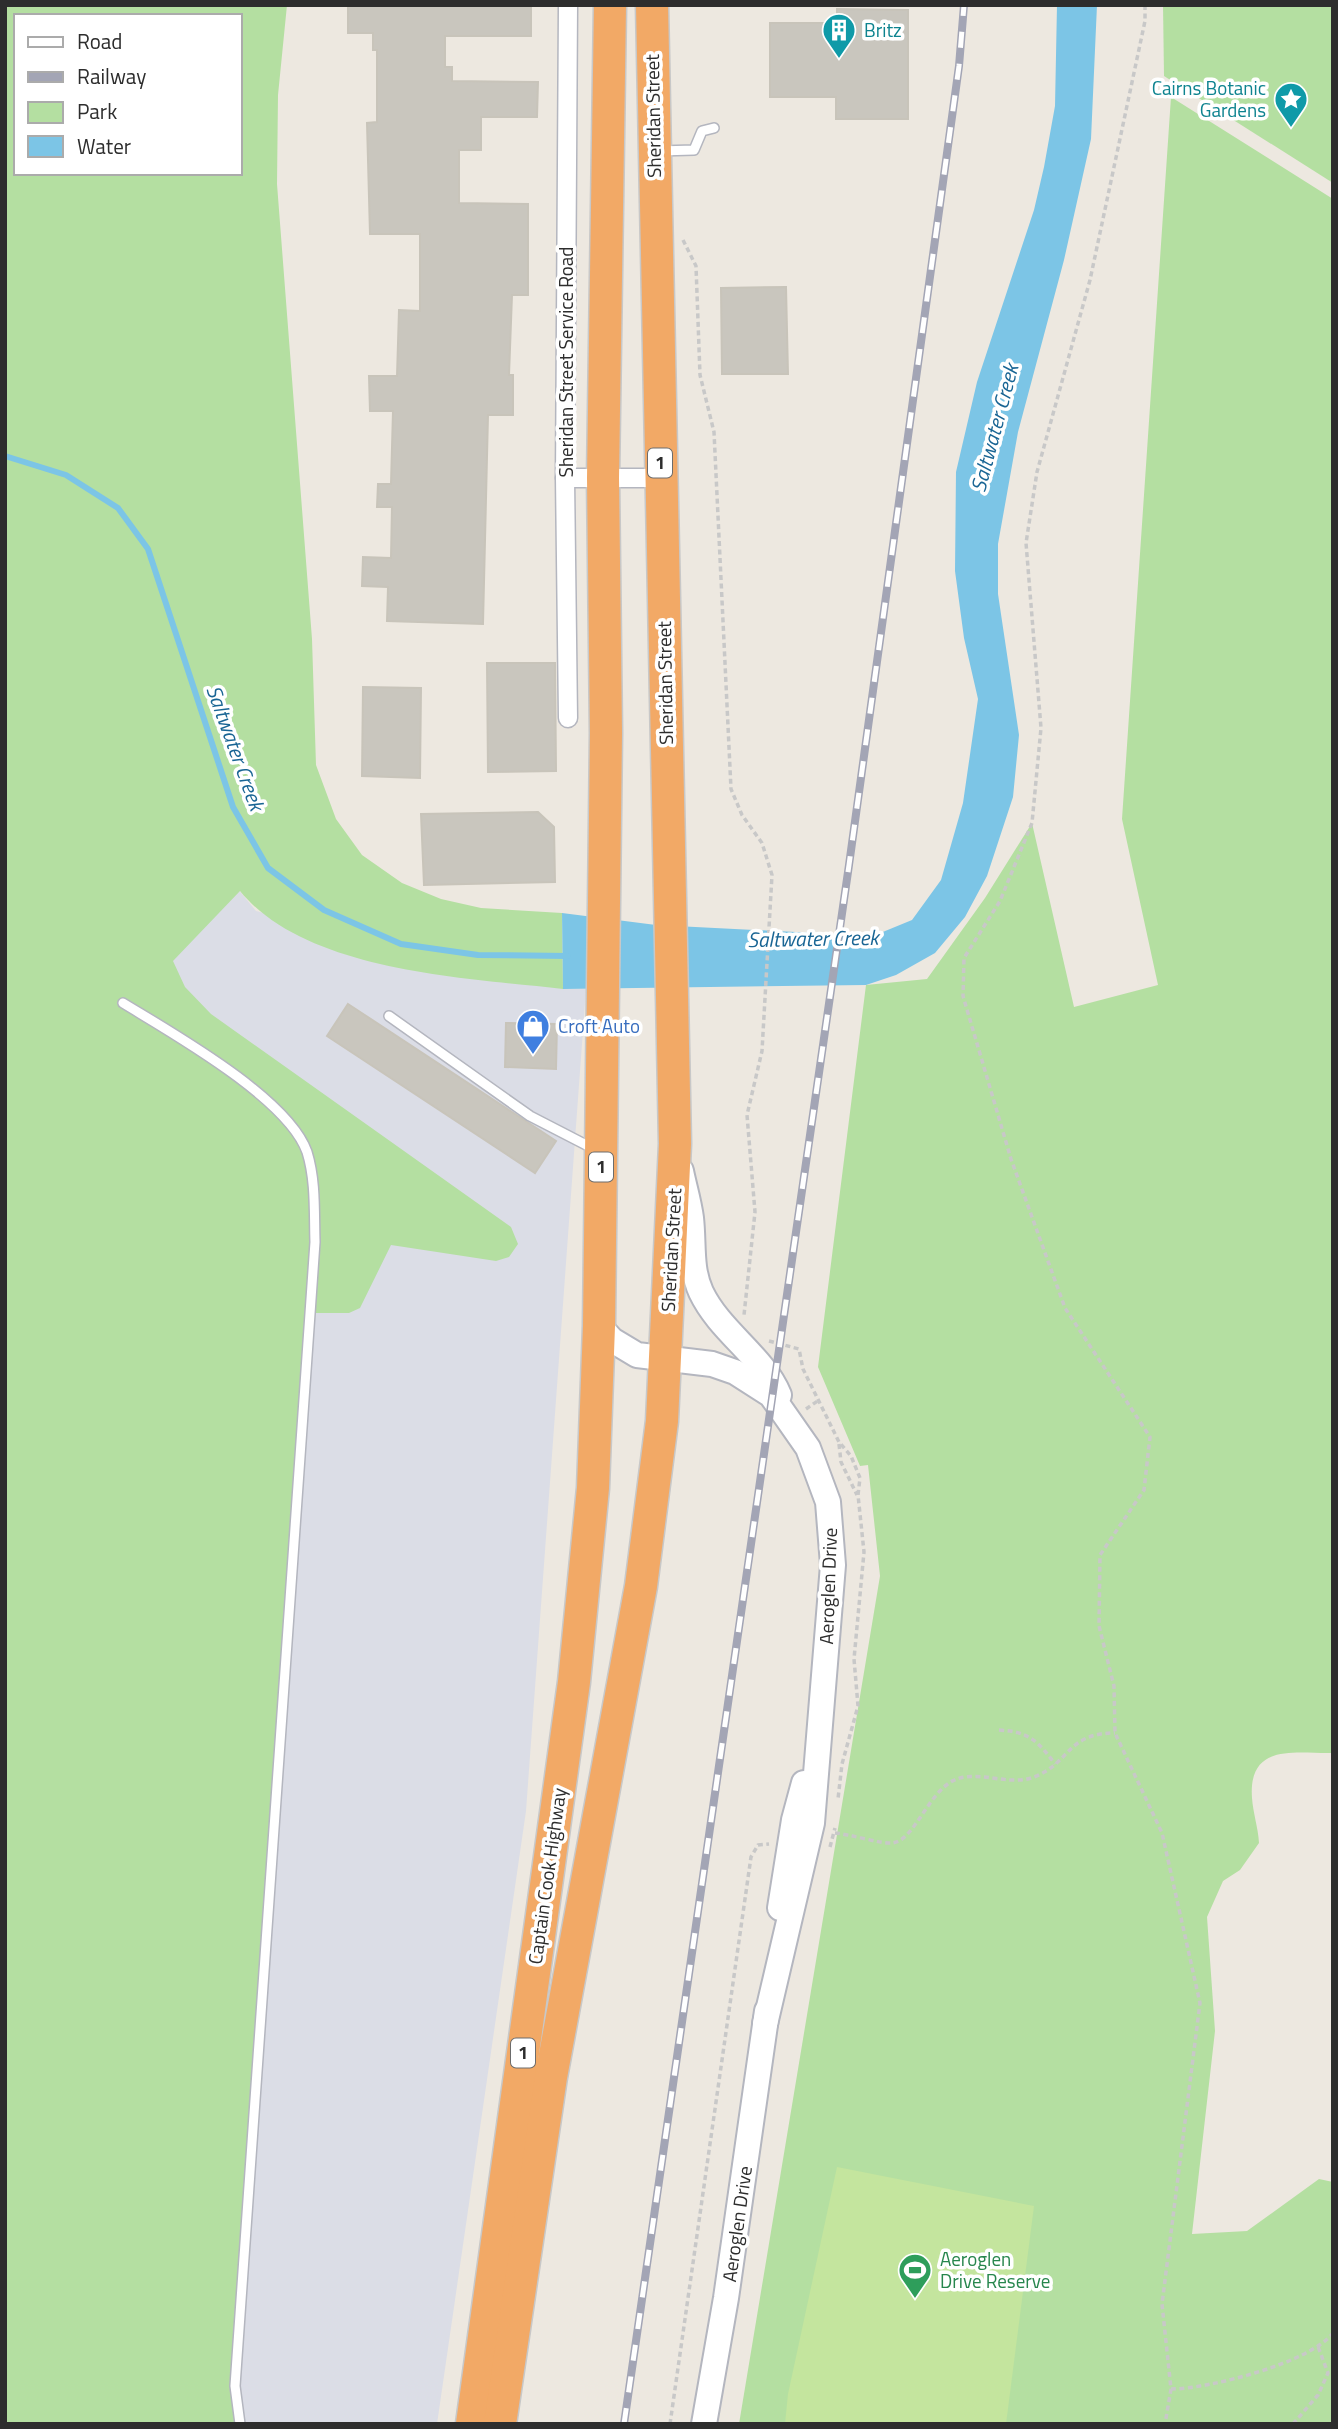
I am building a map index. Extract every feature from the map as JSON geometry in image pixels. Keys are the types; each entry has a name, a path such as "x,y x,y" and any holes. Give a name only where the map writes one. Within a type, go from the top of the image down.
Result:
{"highway":[{"name":"1","path":"599,1326 606,681 603,478 610,5"},
{"name":"Sheridan Street","path":"652,5 675,1144 666,1360"},
{"name":"Captain Cook Highway","path":"472,2424 577,1664 593,1488 599,1326"},
{"name":"Captain Cook Highway","path":"499,2424 553,2064 641,1586 663,1422 666,1360"}],"street":[{"name":"Sheridan Street Service Road","path":"568,5 565,478 568,718"},
{"path":"565,478 660,478"},
{"name":"Aeroglen Drive","path":"675,1144 691,1220 692,1257 701,1292 726,1329 773,1380 788,1415 808,1448 821,1479 832,1532 833,1565 820,1725 794,1820 726,2298 704,2424"},
{"name":"Aeroglen Drive","path":"599,1326 624,1349 651,1359 702,1361 723,1367 771,1395 788,1415"}],"lane":[{"path":"653,150 690,151 696,148 702,131 714,128"},
{"path":"123,1003 190,1044 286,1117 306,1150 313,1177 315,1242 235,2386 240,2424"},
{"path":"389,1017 530,1116 566,1137 601,1152"}],"path":[{"path":"1145,5 1145,22 1090,280 1037,472 1026,543 1041,728 1032,823 1000,901 964,958 963,996 1011,1159 1065,1308 1150,1437 1144,1490 1100,1555 1099,1626 1114,1686 1115,1732 1163,1833 1200,2003 1162,2304 1171,2389 1165,2424"},
{"path":"679,233 696,266 700,375 714,432 729,780 735,803 766,852 772,875 762,1051 747,1115 755,1212 744,1316"},
{"path":"766,1340 799,1349 803,1369 839,1441 851,1455 860,1478 858,1495 864,1552 854,1659 858,1706 842,1764 838,1802"},
{"path":"839,1441 841,1462 858,1495"},
{"path":"999,1730 1024,1732 1040,1745 1055,1764"},
{"path":"835,1833 892,1843 902,1839 933,1796 947,1783 962,1777 1033,1778 1055,1764 1079,1740 1099,1733 1115,1732"},
{"path":"824,1851 829,1850 835,1825"},
{"path":"670,2424 751,1857 758,1845 780,1845"},
{"path":"1171,2389 1196,2389 1236,2380 1317,2344 1333,2333"},
{"path":"1293,2424 1318,2395 1328,2373 1317,2344"}],"shaded area":[{"path":"5,571 215,861 256,911 563,989 586,989 526,1811 437,2424 5,2424"}],"green space":[{"path":"5,5 287,5 278,95 277,184 312,639 316,765 336,819 362,855 402,883 441,899 481,908 562,913 563,989 436,975 346,955 305,939 269,918 240,891 173,961 185,987 211,1014 511,1227 518,1244 509,1257 496,1261 391,1245 360,1308 349,1313 311,1313 235,2386 240,2424 5,2424"},
{"name":"Cairns Botanic Gardens","path":"1163,5 1333,5 1333,183 1164,76"},
{"path":"1171,97 1333,199 1333,1753 1277,1755 1266,1759 1258,1767 1253,1780 1252,1798 1259,1843 1240,1870 1223,1881 1207,1917 1215,2031 1192,2234 1247,2231 1319,2179 1333,2182 1333,2424 739,2424 880,1576 868,1465 860,1466 818,1367 866,985 927,979 985,898 1032,823 1074,1007 1158,985 1122,819"},
{"name":"Aeroglen Drive Reserve","path":"837,2167 1034,2206 1006,2424 785,2424 788,2394"}],"water":[{"path":"1057,5 1097,5 1091,139 1064,260 1018,432 998,544 998,594 1019,735 1013,797 987,876 965,917 935,953 896,975 866,985 563,989 562,913 656,925 873,936 912,920 941,880 963,803 978,699 964,638 955,571 956,472 977,382 1034,210 1044,167 1055,106"}],"building":[{"path":"348,5 531,5 531,36 445,36 445,67 452,67 452,81 538,82 537,117 481,117 481,150 459,150 459,203 528,204 528,295 512,295 509,375 513,375 513,415 488,415 483,624 387,621 388,587 362,586 363,557 391,558 392,507 377,507 378,484 391,484 393,411 370,411 369,376 397,376 399,310 420,311 420,234 370,234 367,123 377,122 377,50 373,50 373,33 348,33"},
{"name":"Britz","path":"837,9 908,10 908,119 836,119 836,97 770,97 770,23 837,23"},
{"path":"786,287 788,374 722,374 721,288"},
{"path":"487,663 555,663 556,771 488,772"},
{"path":"363,687 421,688 420,778 362,776"},
{"path":"538,812 554,827 555,882 424,885 421,814"},
{"path":"348,1004 556,1141 535,1173 327,1036"},
{"path":"506,1023 557,1024 556,1069 505,1067"}],"waterway":[{"name":"Saltwater Creek","path":"5,456 66,475 118,508 148,549 233,807 268,868 324,910 401,944 478,955 568,956"}],"railway":[{"path":"624,2424 849,865 959,66 964,5"}],"place":[{"name":"Britz","path":"839,60"},
{"name":"Cairns Botanic Gardens","path":"1291,129"},
{"name":"Croft Auto","path":"533,1056"},
{"name":"Aeroglen Drive Reserve","path":"915,2300"}]}
